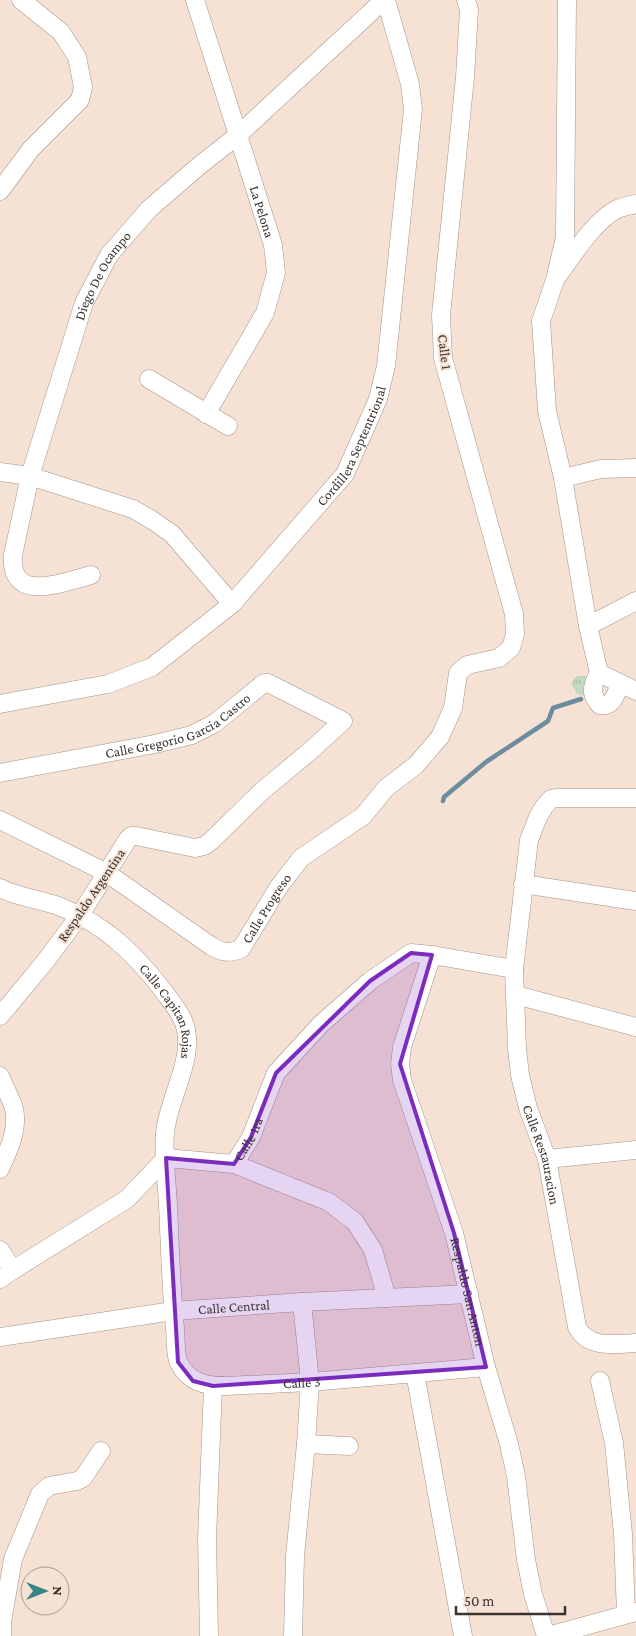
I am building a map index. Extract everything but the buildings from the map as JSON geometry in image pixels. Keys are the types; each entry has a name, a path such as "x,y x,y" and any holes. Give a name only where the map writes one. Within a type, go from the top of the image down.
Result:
{"street":[{"path":"0,191 31,149 80,100 83,88 76,57 61,32 21,0"},
{"name":"La Pelona","path":"195,0 273,245 276,273 265,313 206,414"},
{"name":"Diego De Ocampo","path":"91,575 46,587 30,587 19,578 12,567 30,476 84,304 109,255 149,209 171,188 237,136 385,0"},
{"name":"Cordillera Septentrional","path":"0,704 108,684 152,667 232,604 345,474 378,398 386,366 413,109 410,84 385,0"},
{"name":"Calle 1","path":"466,0 469,10 468,48 441,316 443,358 514,614 515,634 510,648 499,658 467,664"},
{"path":"567,0 565,237 541,320 547,411 563,478 588,626 599,673 592,688 593,696 600,705 610,704 616,696 620,684"},
{"path":"554,280 601,222 617,210 636,204"},
{"path":"149,379 228,426"},
{"path":"563,478 601,469 636,468"},
{"path":"0,472 30,476 133,509 172,534 232,604"},
{"path":"588,626 636,601"},
{"name":"Calle Progreso","path":"0,820 107,873 211,946 224,952 241,949 278,888 301,858 363,816 386,788 416,765 440,737 453,708 458,673 467,664"},
{"path":"599,673 636,691"},
{"name":"Calle Gregorio Garcia Castro","path":"0,773 155,744 192,735 215,723 264,684 268,683 342,721"},
{"name":"Respaldo Argentina","path":"0,1016 38,971 80,915 131,836 195,848 204,846 212,841 262,791 342,721"},
{"name":"Calle Restauracion","path":"636,798 551,799 538,817 529,840 514,969 520,1075 528,1108 547,1159 577,1327 585,1339 602,1344 636,1343"},
{"path":"523,884 636,901"},
{"name":"Calle Capitan Rojas","path":"0,888 12,894 54,904 80,915 114,938 141,963 184,1021 188,1043 187,1053 171,1104 165,1133 174,1311"},
{"name":"Calle 1ra","path":"166,1158 234,1164 251,1137 276,1074 320,1024 370,981 411,954 432,955"},
{"path":"432,955 514,969"},
{"name":"Respaldo San Anton","path":"432,955 402,1047 400,1064 402,1080 454,1233 470,1294 486,1367 509,1444 516,1476 526,1560 533,1594 547,1636"},
{"path":"516,994 636,1026"},
{"path":"0,1076 13,1107 15,1125 10,1148 0,1169"},
{"path":"547,1159 636,1150"},
{"path":"0,1250 6,1274 127,1198 166,1158"},
{"path":"234,1164 329,1202 355,1222 373,1250 387,1298"},
{"name":"Calle Central","path":"0,1337 174,1311 302,1302 470,1294"},
{"path":"293,1636 295,1556 310,1382 302,1302"},
{"name":"Calle 3","path":"174,1311 178,1362 193,1380 213,1386 310,1382 486,1367"},
{"path":"415,1373 463,1636"},
{"path":"547,1636 631,1613 614,1443 600,1380"},
{"path":"209,1636 207,1539 213,1386"},
{"path":"306,1444 348,1446"},
{"path":"1,1627 13,1559 40,1494 49,1486 83,1478 101,1451"}],"highlighted area":[{"path":"411,953 432,955 400,1064 454,1233 486,1367 213,1386 193,1381 178,1362 166,1158 234,1164 251,1137 276,1073 370,981"}],"green space":[{"path":"577,676 586,676 589,679 589,691 585,696 577,694 572,685 573,680"}],"waterway":[{"path":"443,801 444,797 486,762 548,721 553,708 581,699"}]}
